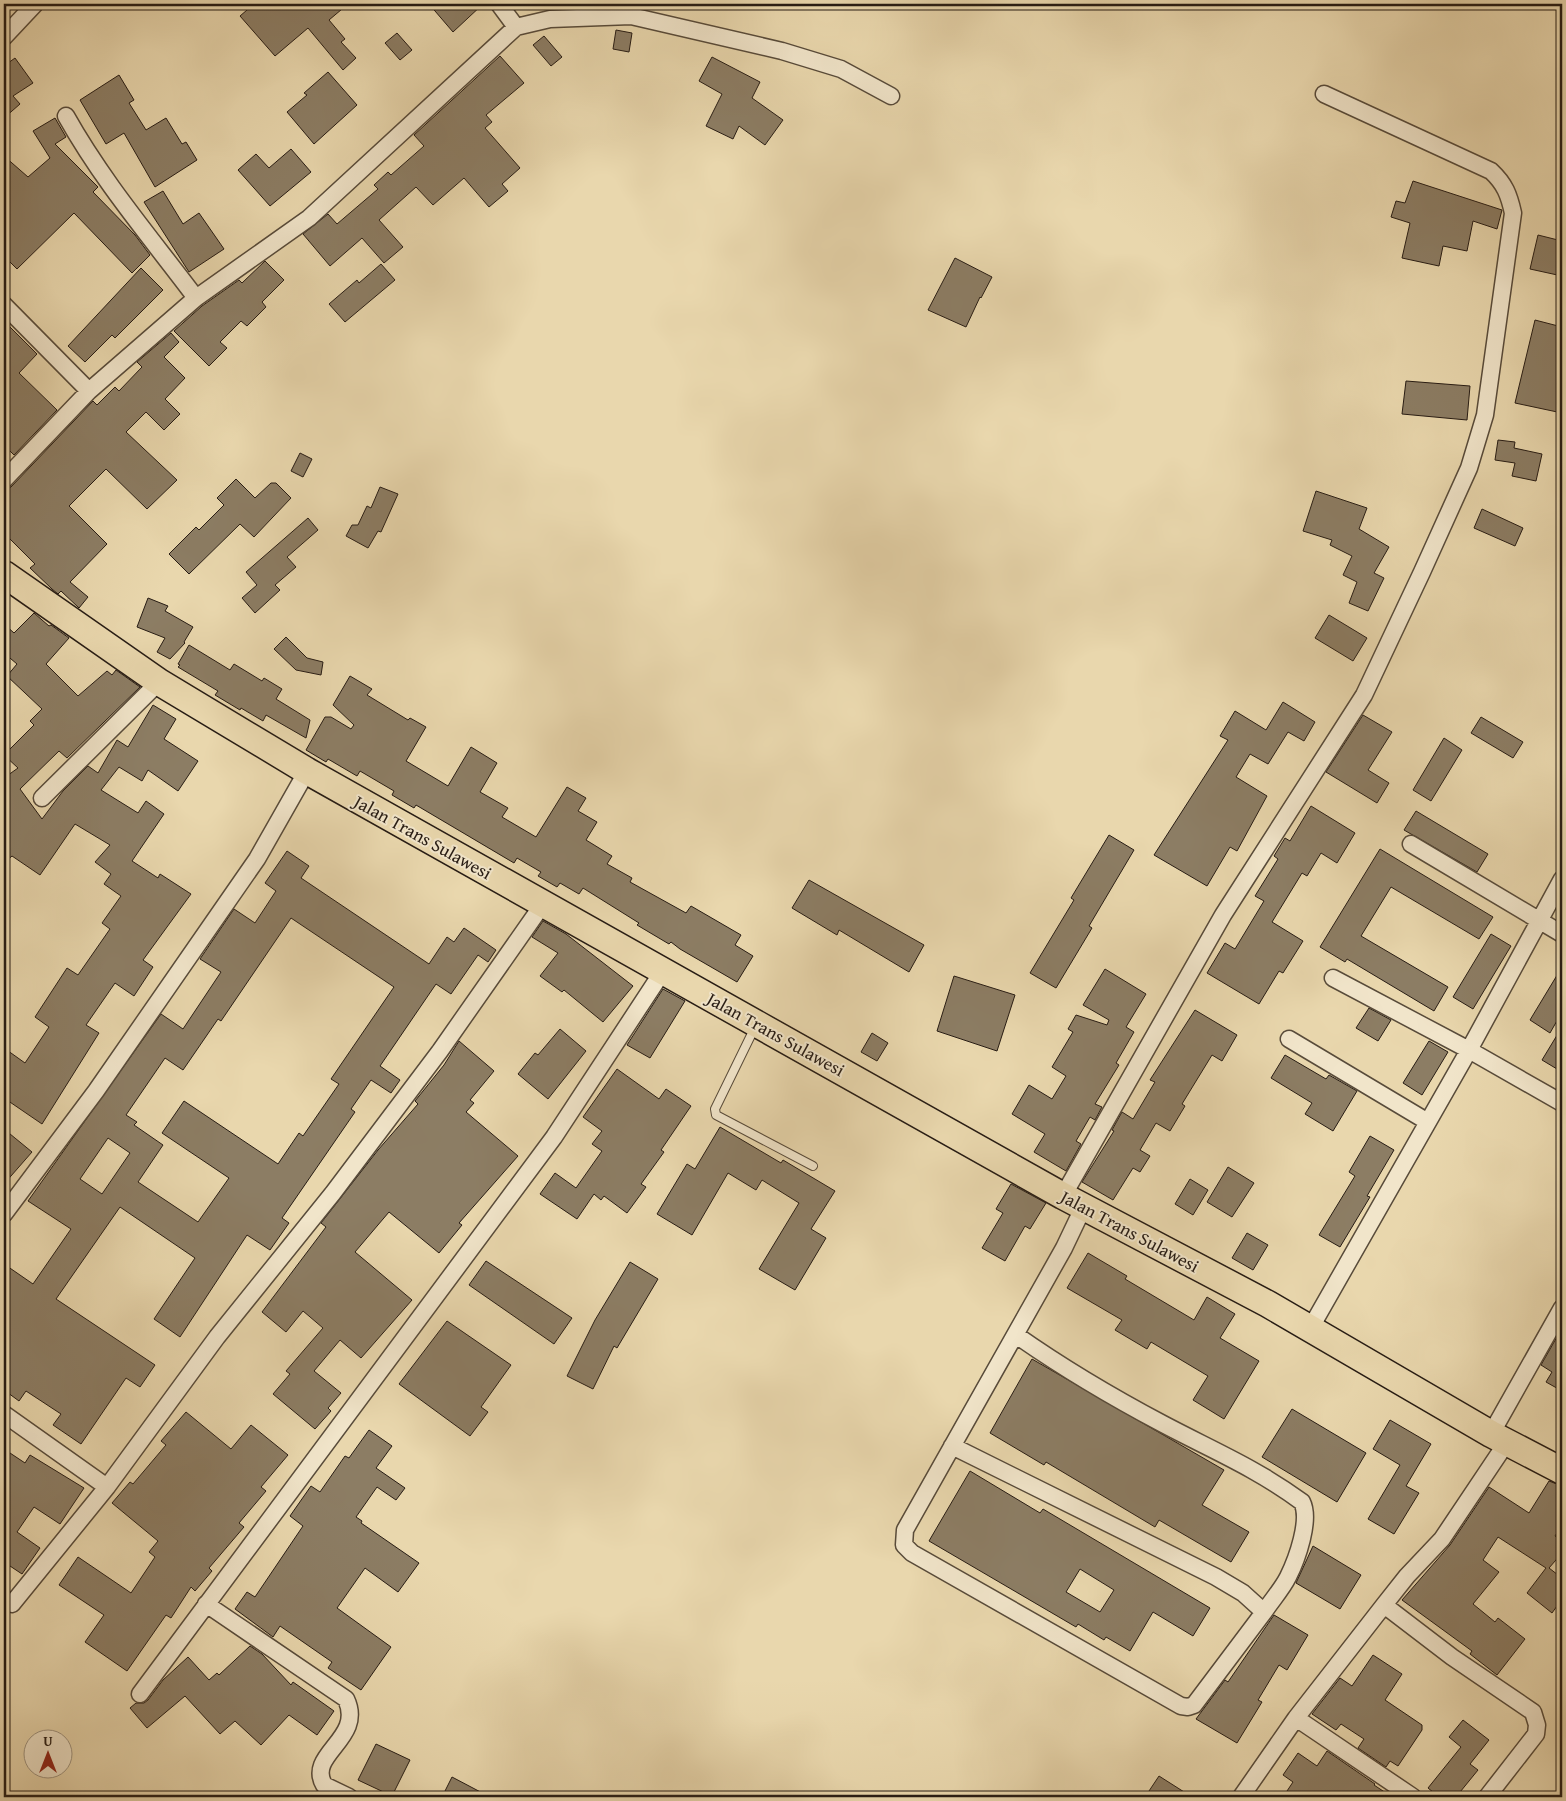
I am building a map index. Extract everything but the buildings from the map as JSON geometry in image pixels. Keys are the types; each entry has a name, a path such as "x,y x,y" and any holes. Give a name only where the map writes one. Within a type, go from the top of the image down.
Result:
{"highway":[{"name":"Jalan Trans Sulawesi","path":"4,574 159,682 307,771 1074,1201 1310,1329 1499,1438 1560,1466"}],"street":[{"path":"4,37 35,4"},
{"path":"499,4 516,27"},
{"path":"4,480 89,391 196,298 309,218 516,27 550,19 631,16 790,54 842,70 891,96"},
{"path":"1016,1335 1066,1371 1164,1424 1238,1460 1302,1502 1306,1518 1301,1540 1288,1577 1194,1705 1188,1707 1181,1706 912,1553 904,1545 905,1530 1064,1248 1074,1201 1223,915 1364,695 1469,468 1485,415 1513,213 1508,191 1502,181 1491,171 1324,94"},
{"path":"66,116 87,153 123,205 196,298"},
{"path":"4,305 89,391"},
{"path":"42,798 159,682"},
{"path":"4,1214 96,1091 256,859 307,771"},
{"path":"1411,844 1562,934"},
{"path":"1310,1329 1469,1050 1562,879"},
{"path":"12,1604 107,1487 217,1337 333,1192 440,1051 543,904"},
{"path":"140,1694 554,1137 663,971"},
{"path":"1333,978 1469,1050 1562,1103"},
{"path":"1289,1039 1428,1122"},
{"path":"1241,1797 1296,1718 1384,1605 1442,1539 1499,1438 1562,1308"},
{"path":"4,1414 107,1487"},
{"path":"952,1446 1216,1577 1243,1593 1264,1612"},
{"path":"206,1604 346,1699 351,1714 349,1726 322,1764 320,1775 324,1785 349,1797"},
{"path":"1384,1605 1452,1657 1533,1712 1537,1725 1536,1734 1488,1797"},
{"path":"1296,1718 1413,1797"}],"lane":[{"path":"757,1023 715,1109 716,1115 813,1166"}]}
